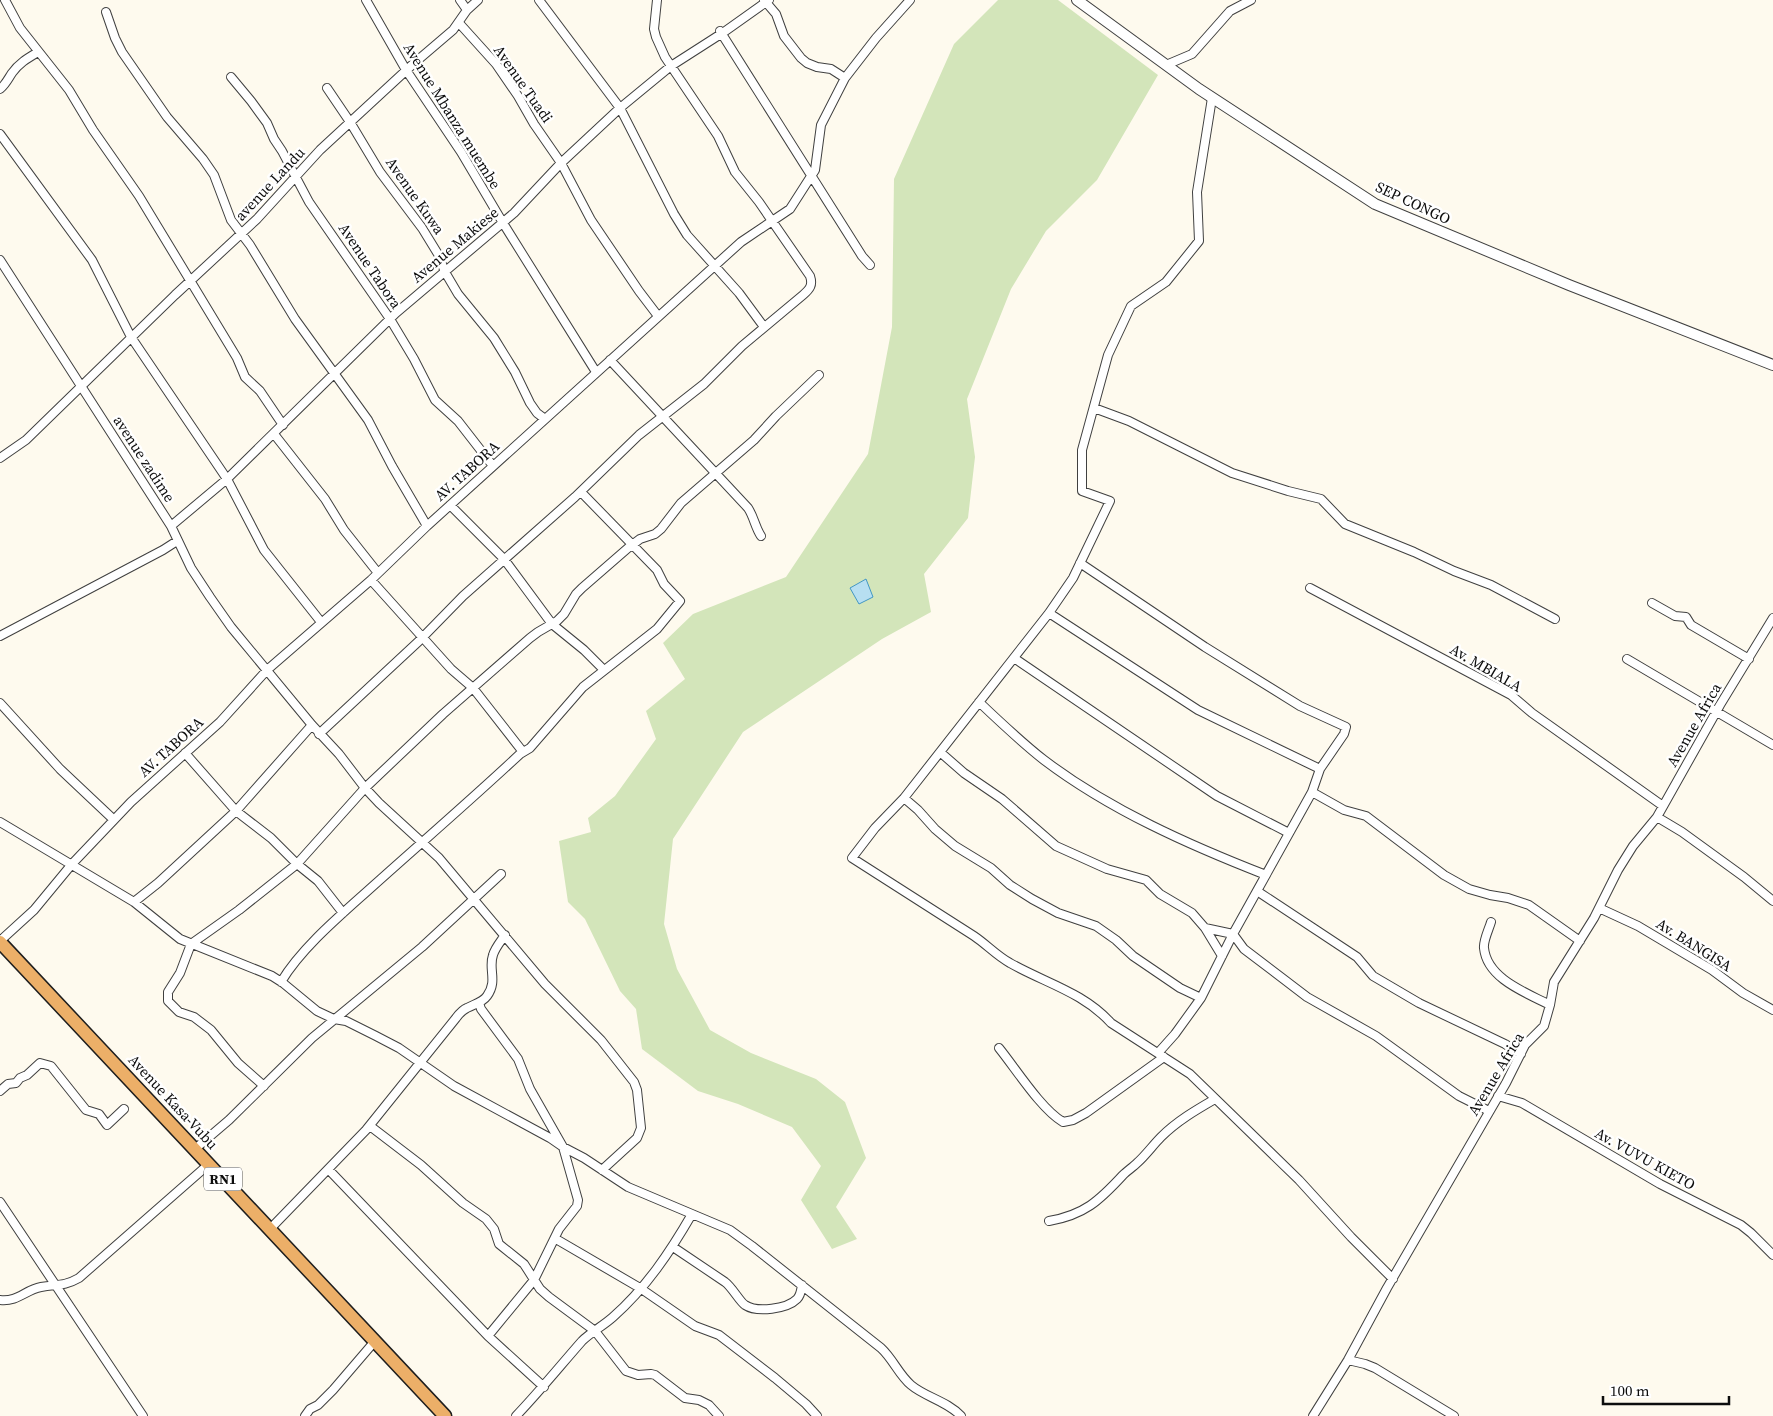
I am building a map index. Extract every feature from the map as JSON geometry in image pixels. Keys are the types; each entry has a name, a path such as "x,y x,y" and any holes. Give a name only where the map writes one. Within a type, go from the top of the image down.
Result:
{"highway":[{"name":"Avenue Kasa-Vubu","path":"0,942 445,1416"}],"street":[{"path":"5,0 20,28 69,90 93,130 138,196 237,358 246,377 260,391 283,425"},
{"name":"Avenue Mbanza muembe","path":"366,0 406,70 461,152 596,372"},
{"path":"460,0 467,10"},
{"name":"avenue Landu","path":"0,458 26,440 131,337 257,219 320,150 406,70 441,42 467,10 478,0"},
{"path":"539,0 620,108 674,214 687,235 739,293 764,327"},
{"name":"AV. TABORA","path":"0,942 34,910 72,864 131,802 220,722 267,670 371,580 427,526 741,242 790,209 811,177 816,164 821,125 845,78 876,38 910,0"},
{"name":"SEP CONGO","path":"1077,0 1212,98 1375,204 1569,285 1773,364"},
{"path":"1166,65 1192,54 1230,11 1251,0"},
{"path":"319,734 423,637 463,596 581,492 639,435 704,384 742,346 808,290 812,282 810,276 772,220 735,172 718,136 659,44 654,29 660,1"},
{"path":"766,1 776,14 784,36 801,58 817,67 831,69 845,78"},
{"name":"Avenue Makiese","path":"171,526 227,479 390,320 503,223 561,163 620,108 672,66 766,1"},
{"path":"106,12 115,38 132,67 167,117 193,145 214,175 231,220 295,319 368,420 427,526"},
{"name":"Avenue Tuadi","path":"459,22 496,64 561,163 590,220 658,316"},
{"path":"721,32 811,177 862,256 870,265"},
{"path":"0,89 25,59 38,52"},
{"name":"Avenue Tabora","path":"231,78 252,101 267,122 274,140 309,202 390,320 414,359 435,400 458,421 493,466"},
{"name":"Avenue Kuwa","path":"327,88 380,172 426,234 458,294 494,338 515,372 530,403 537,413 545,419"},
{"path":"1212,98 1197,192 1199,241 1166,282 1131,306 1108,355 1082,450 1082,491 1110,501 1073,578 1049,613 904,798 875,828 852,858 976,938 1009,962 1039,978 1072,992 1105,1016 1111,1023 1190,1074 1299,1180 1351,1237 1393,1279"},
{"path":"0,134 92,260 131,337 227,479 264,550 321,622"},
{"name":"avenue zadime","path":"0,260 171,526 191,568 210,597 319,734 339,754 364,788 440,858 545,984 601,1040 625,1070 637,1090 641,1128 637,1138 602,1170"},
{"path":"610,360 748,508 761,536"},
{"path":"264,1086 238,1063 211,1030 194,1017 179,1012 168,1001 168,992 180,974 191,944 239,910 297,864 364,788 473,688 538,632 564,614 582,588 640,539 655,534 661,529 681,503 754,440 819,374"},
{"path":"1094,408 1128,421 1232,473 1321,499 1345,524 1491,586 1555,619"},
{"path":"274,434 325,499 344,530 378,573"},
{"path":"280,982 292,964 343,913 540,737 583,687 657,629 680,601 664,584 657,570 581,492"},
{"path":"450,505 504,559 552,624 584,650 604,670"},
{"path":"0,636 177,541"},
{"path":"999,1048 1045,1108 1063,1122 1073,1120 1086,1113 1161,1055 1201,998 1233,934 1312,792 1320,769 1344,734 1346,727 1300,706 1205,647 1080,563"},
{"path":"371,580 451,669 473,688 523,752"},
{"name":"Av. MBIALA","path":"1310,588 1511,695 1532,713 1663,806"},
{"path":"1652,603 1675,616 1686,617 1691,625 1749,658"},
{"path":"1049,613 1198,710 1320,769"},
{"name":"Avenue Africa","path":"1313,1416 1348,1360 1490,1111 1525,1045 1544,1026 1554,982 1599,908 1618,870 1633,846 1657,817 1716,712 1773,618"},
{"path":"1014,658 1217,796 1289,833"},
{"path":"1626,659 1773,745"},
{"path":"979,702 1008,730 1044,760 1077,783 1159,828 1216,856 1266,875"},
{"path":"0,703 60,769 114,820"},
{"path":"134,902 158,883 236,811 312,725"},
{"path":"940,752 964,773 1002,799 1056,846 1107,869 1146,880 1160,894 1192,913 1205,928 1222,956"},
{"path":"185,754 236,811 271,838 297,864 318,881 343,913"},
{"path":"1312,792 1344,810 1366,816 1444,875 1469,889 1508,898 1529,906 1580,941"},
{"path":"904,798 918,810 935,830 955,846 991,868 1010,885 1058,913 1096,926 1116,940 1133,956 1180,988 1201,998"},
{"path":"1657,817 1682,832 1744,877 1773,901"},
{"path":"0,822 134,902 170,933 191,944 265,973 280,982 312,1008 346,1021 399,1048 454,1086 550,1138 622,1184 730,1230 890,1356 912,1386 935,1398 961,1416"},
{"path":"195,1149 229,1120 334,1018 422,948 501,874"},
{"path":"1257,891 1357,957 1373,976 1419,1003 1506,1044 1521,1054"},
{"name":"Av. BANGISA","path":"1599,908 1638,926 1712,970 1743,994 1773,1010"},
{"path":"1491,922 1483,947 1489,965 1504,979 1550,1005"},
{"path":"1205,928 1233,934 1244,949 1307,997 1376,1036 1459,1096 1490,1111"},
{"path":"270,1229 330,1170 370,1126 464,1009 479,1003 488,994 492,983 493,954 505,935"},
{"path":"479,1003 480,1009 518,1058 530,1088 563,1147 578,1200 577,1206 559,1229 556,1239 534,1280 488,1336"},
{"path":"0,1091 8,1084 16,1083 20,1078 27,1076 40,1063 51,1066 86,1110 100,1114 107,1125 124,1109"},
{"name":"Av. VUVU KIETO","path":"1498,1096 1522,1103 1660,1184 1741,1225 1773,1255"},
{"path":"1049,1221 1067,1218 1096,1202 1124,1173 1137,1163 1160,1137 1176,1124 1215,1099"},
{"path":"370,1126 421,1165 463,1203 486,1219 494,1229 497,1242 524,1264 548,1297 595,1331 626,1371 638,1375 655,1375 685,1398 698,1400 710,1405 719,1416"},
{"path":"0,1300 16,1298 42,1287 67,1284 79,1278 209,1164"},
{"path":"330,1170 488,1336 544,1387"},
{"path":"0,1202 143,1416"},
{"path":"516,1416 544,1387 583,1340 613,1317 653,1275 692,1214"},
{"path":"556,1239 640,1288 695,1326 719,1335 774,1378 818,1416"},
{"path":"672,1247 725,1282 733,1289 741,1302 750,1307 760,1309 791,1304 801,1295 802,1285"},
{"path":"306,1416 310,1409 318,1405 333,1390 375,1341"},
{"path":"1348,1360 1375,1368 1454,1416"}],"green space":[{"path":"998,0 1058,0 1158,75 1097,180 1046,231 1011,289 967,399 975,457 968,518 924,574 931,612 882,639 743,732 673,839 664,924 677,969 710,1030 751,1053 816,1079 845,1102 866,1158 836,1207 857,1239 832,1249 801,1200 821,1166 792,1127 738,1104 698,1091 642,1049 636,1009 620,991 585,919 568,902 559,841 591,832 588,818 615,796 656,739 646,711 685,679 663,643 693,614 786,577 868,454 892,327 894,179 954,44"}],"water":[{"path":"866,579 873,597 859,604 850,588"}]}
